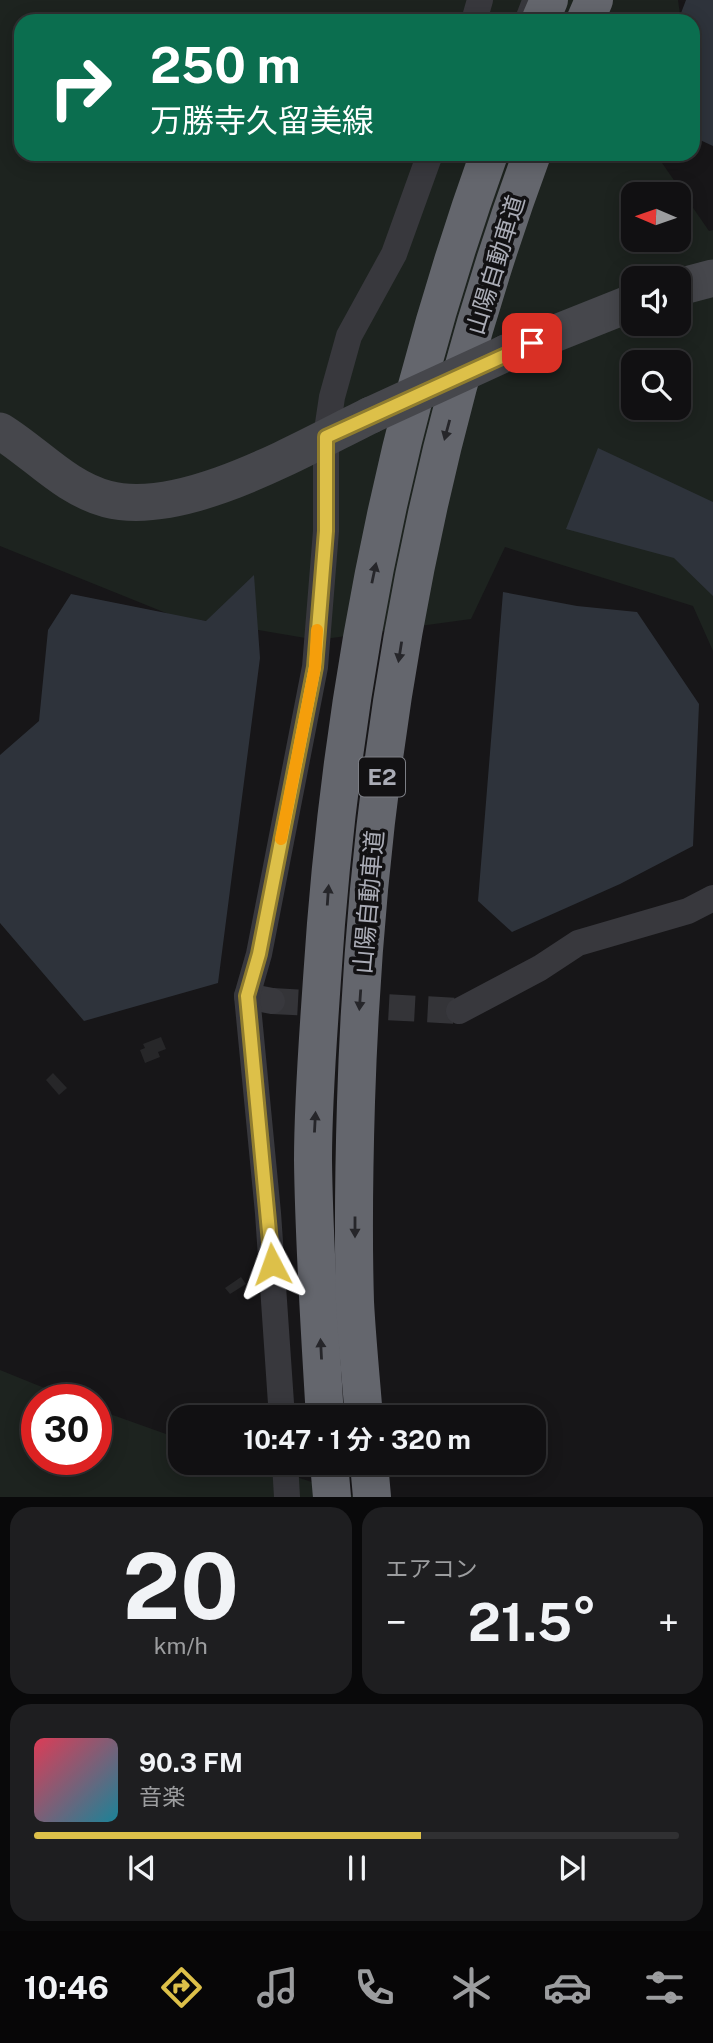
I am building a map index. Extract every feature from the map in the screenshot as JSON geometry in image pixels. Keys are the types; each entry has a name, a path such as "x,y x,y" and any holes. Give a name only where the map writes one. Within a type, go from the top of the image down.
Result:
{"highway":[{"name":"山陽自動車道","path":"324,1405 313,1157 328,887 348,729 370,593 403,439 464,225 487,161"},
{"name":"山陽自動車道","path":"363,1405 355,1302 355,1147 359,1019 368,890 387,733 407,609 445,438 502,236 529,161"},
{"path":"330,1475 332,1497"},
{"path":"370,1475 372,1497"}],"main road":[{"path":"691,284 713,278"},
{"path":"0,431 51,471 107,499 143,503 179,499 239,478 506,353 621,307"}],"street":[{"path":"281,1405 268,1213 259,954 315,667 326,531 326,437 332,397 349,336 394,254 427,161"},
{"path":"458,1011 540,968 578,943 688,911 713,898"},
{"path":"286,1475 287,1497"}],"lane":[{"path":"464,225 480,161"},
{"path":"502,236 537,161"}],"shaded area":[{"path":"0,0 678,0 680,14 14,14 14,161 661,161 675,182 621,182 621,252 691,252 691,205 709,231 713,230 713,651 693,606 505,547 471,619 317,640 171,615 0,546"},
{"path":"686,0 713,0 713,146 700,140 700,14 681,14"},
{"path":"598,448 713,502 713,596 674,558 566,529"},
{"path":"254,575 260,658 218,983 84,1021 0,923 0,755 39,721 48,630 71,594 206,621"},
{"path":"503,592 577,606 637,612 699,704 693,846 620,884 512,932 478,901"},
{"path":"0,1370 35,1384 21,1384 21,1475 112,1475 112,1415 168,1435 168,1475 290,1475 358,1497 0,1497"}],"building":[{"path":"161,1037 166,1049 158,1052 160,1057 145,1063 140,1050 145,1048 143,1044"},
{"path":"53,1073 67,1088 59,1095 46,1080"},
{"path":"241,1277 246,1284 230,1294 225,1288"}],"tunnel":[{"path":"272,1001 459,1011"}],"slow traffic":[{"path":"281,839 315,667 317,630"}],"route":[{"path":"272,1264 247,996 259,954 315,667 326,531 326,437 532,343"}]}
